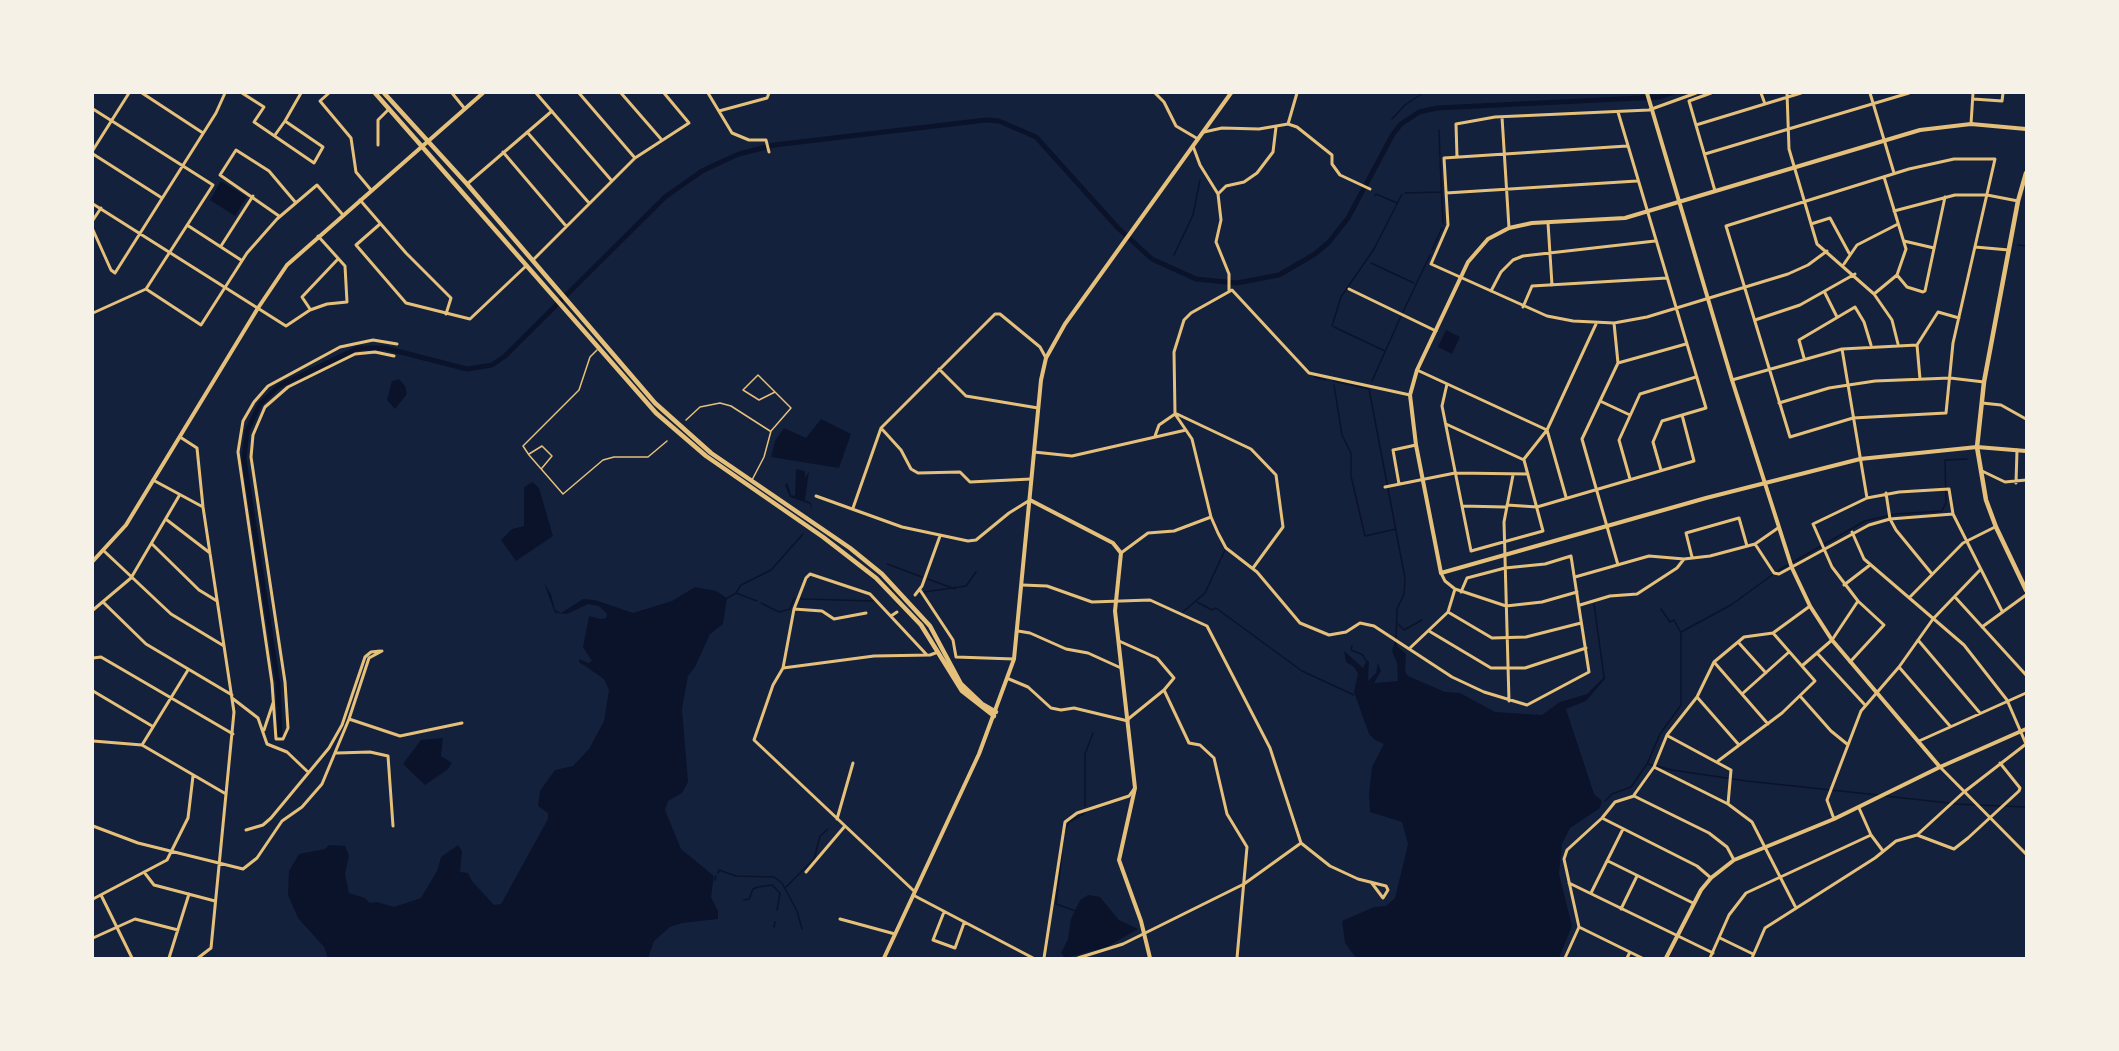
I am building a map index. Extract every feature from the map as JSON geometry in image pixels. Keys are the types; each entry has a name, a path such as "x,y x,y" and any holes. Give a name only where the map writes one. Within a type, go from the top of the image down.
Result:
{"main road":[{"path":"375,93 598,350 656,413 692,446 823,537 866,570 915,617 962,691 995,714"},
{"path":"384,93 660,408 696,441 850,548 891,582 930,626 961,684 995,714"},
{"path":"2026,173 2024,187 2018,201 1984,382 1977,447 1986,500 1996,527 2026,590"}],"street":[{"path":"129,93 93,152 162,198"},
{"path":"142,93 204,133"},
{"path":"93,230 111,270 115,273 204,133 224,95 218,93"},
{"path":"242,93 264,107 254,122 314,163 323,147 285,121"},
{"path":"275,135 301,93"},
{"path":"329,93 320,101 351,138 356,172 371,190"},
{"path":"452,93 465,109"},
{"path":"93,561 126,525 258,308 287,265 483,93"},
{"path":"536,93 612,181"},
{"path":"579,93 635,159"},
{"path":"621,93 661,140"},
{"path":"531,261 635,159 689,123 664,93"},
{"path":"708,93 732,133 749,140 766,140 769,152"},
{"path":"719,111 767,98 769,93"},
{"path":"1155,93 1164,102 1176,126 1198,139"},
{"path":"884,958 1009,679 1018,631 1038,408 1046,358 1065,324 1231,93"},
{"path":"1288,124 1297,93"},
{"path":"1648,93 1778,528 1792,568 1810,606 1832,640 1940,767 2026,854"},
{"path":"1457,157 1456,124 1502,117 1649,110 1652,105 1694,93"},
{"path":"1712,93 1689,101 1715,191"},
{"path":"1761,93 1765,104"},
{"path":"1696,125 1787,95 1801,93"},
{"path":"1870,93 1894,173"},
{"path":"1705,154 1909,93"},
{"path":"1971,124 1973,93"},
{"path":"1972,99 2002,101 2003,93"},
{"path":"1787,95 1786,130 1803,201 1817,244 1844,264 1874,294 1892,320 1898,344"},
{"path":"93,109 213,185 146,290 93,314"},
{"path":"378,145 378,120 389,109"},
{"path":"466,184 552,111"},
{"path":"1618,112 1706,408 1662,421 1653,442 1661,470"},
{"path":"1502,117 1509,228"},
{"path":"1203,132 1222,128 1276,127 1288,124 1315,138 1324,151 1332,155 1332,164 1340,175 1370,189"},
{"path":"1577,592 1542,602 1506,606 1455,590 1445,581 1441,573 1416,445 1410,395 1417,370 1461,277 1482,244 1509,228 1624,218 1928,128 1971,124 2026,129"},
{"path":"1218,194 1226,186 1244,182 1257,173 1273,152 1276,127"},
{"path":"527,132 589,204"},
{"path":"1193,146 1200,165 1218,194 1221,220 1216,242 1229,278 1229,290"},
{"path":"1627,146 1444,158 1448,225 1431,264 1547,316 1596,324 1614,323 1677,308 1745,288 1808,265 1827,251"},
{"path":"280,217 220,175 236,150 269,171 296,203"},
{"path":"503,152 567,226"},
{"path":"1953,159 1995,159 1959,318 1946,413 1853,418 1790,437 1726,226 1894,173 1953,159"},
{"path":"1874,294 1897,275 1906,249 1884,177"},
{"path":"1446,193 1637,181"},
{"path":"146,290 201,324 242,260 280,217 317,185 343,215"},
{"path":"1894,211 1945,197 1987,195 2018,201"},
{"path":"221,246 253,196"},
{"path":"1897,275 1907,287 1925,291 1945,197"},
{"path":"360,200 451,298 446,314"},
{"path":"93,204 286,326 310,310 327,304 347,302 345,266 318,236"},
{"path":"93,220 101,208"},
{"path":"1811,224 1830,218 1849,253"},
{"path":"1548,223 1552,285"},
{"path":"380,224 356,245 406,303 470,319 526,266"},
{"path":"1844,264 1849,253 1857,245 1898,224"},
{"path":"188,225 242,260"},
{"path":"1491,291 1501,272 1513,260 1530,254 1655,241"},
{"path":"1904,242 1934,248"},
{"path":"1976,247 2009,250"},
{"path":"310,310 302,297 338,259"},
{"path":"1755,320 1800,306 1855,274"},
{"path":"1523,307 1532,286 1666,278"},
{"path":"1349,289 1436,331"},
{"path":"1410,395 1309,373 1232,290 1191,313 1184,320 1174,352 1175,414 1194,447 1211,518 1226,548 1253,568 1300,623 1329,635 1346,632 1360,623 1366,623 1395,638 1452,677 1509,701 1527,705 1589,672 1571,556 1545,564 1505,568 1467,578 1461,592"},
{"path":"1825,293 1837,317"},
{"path":"1804,358 1799,340 1855,307 1864,322 1871,345"},
{"path":"1920,379 1917,345 1938,312 1959,318"},
{"path":"853,508 881,428 998,313 1040,347 1046,358"},
{"path":"1614,323 1618,363 1582,439 1618,565"},
{"path":"1524,460 1547,430 1596,324"},
{"path":"394,356 368,352 333,364 281,391 265,406 256,425 251,457 285,682 288,728 283,739 276,739 273,701 238,452 243,421 254,402 268,386 340,347 363,341 397,344"},
{"path":"1618,363 1686,344"},
{"path":"1732,380 1842,349 1871,345 1917,345"},
{"path":"1842,349 1867,498"},
{"path":"939,369 966,396 1038,408"},
{"path":"1417,370 1547,430 1566,497"},
{"path":"1630,479 1619,440 1640,394 1696,377"},
{"path":"1779,403 1847,384 1950,378 1984,382"},
{"path":"1446,384 1442,406 1472,551 1543,531 1524,460 1446,424"},
{"path":"1600,401 1630,416"},
{"path":"1982,403 2001,405 2026,419"},
{"path":"1154,437 1159,425 1175,414"},
{"path":"1175,414 1251,449 1273,469 1278,480 1283,527 1253,568"},
{"path":"1462,506 1537,507 1694,461 1682,415"},
{"path":"881,428 901,450 911,469 918,473 960,472 970,482 1032,479"},
{"path":"1034,453 1072,456 1186,430"},
{"path":"180,437 196,448 202,507 232,696 233,734 211,948 198,958"},
{"path":"1399,484 1393,450 1416,445"},
{"path":"1441,573 1764,482 1860,459 1977,447 2026,451"},
{"path":"2016,483 2017,450"},
{"path":"1982,471 1998,481 2016,483 2026,480"},
{"path":"1387,486 1455,473 1528,474"},
{"path":"1509,701 1505,542 1506,506 1513,474"},
{"path":"153,480 202,507"},
{"path":"1850,662 1884,625 1858,602 1844,585 1822,549 1814,524 1867,498 1886,493 1949,489 1953,514 2002,611"},
{"path":"1886,493 1890,519 1903,540 1932,574"},
{"path":"816,495 902,527 961,541 976,540 1009,513 1030,500"},
{"path":"93,610 131,578 180,496"},
{"path":"1030,500 1113,543 1121,553 1115,601 1135,788 1119,860 1144,932 1150,958"},
{"path":"1755,544 1774,573 1779,574 1852,532 1890,519 1953,514"},
{"path":"1121,553 1148,533 1174,531 1211,518"},
{"path":"1692,557 1686,533 1739,518 1747,546"},
{"path":"166,520 210,553"},
{"path":"1910,597 1966,540 1996,527"},
{"path":"1575,577 1649,556 1684,559 1710,556 1755,544 1778,528"},
{"path":"1720,938 1753,956 1765,928 1900,839 1917,834 1964,792 2026,744 2024,731 2007,700 1964,645 1864,559 1852,532"},
{"path":"915,595 920,590 940,536"},
{"path":"152,544 199,590 217,602"},
{"path":"104,551 171,615 224,646"},
{"path":"1580,605 1610,596 1636,594 1677,568 1684,559"},
{"path":"1844,585 1870,565"},
{"path":"1834,819 1827,800 1846,744 1865,705 1899,667 1933,619 1980,570"},
{"path":"927,655 870,594 813,574 806,578 794,609 783,668 773,685 754,740 914,893 964,923 1033,958"},
{"path":"1022,585 1047,586 1092,602 1150,600 1207,626 1270,748 1301,843 1330,866 1386,886 1388,890 1383,898 1371,882"},
{"path":"920,590 953,640 956,657 1014,659"},
{"path":"1410,648 1448,612 1455,590"},
{"path":"1982,627 2026,594"},
{"path":"1955,597 2026,675"},
{"path":"1802,666 1832,640 1858,602"},
{"path":"104,603 146,644 232,696 255,714 264,730 267,744 287,752 308,773"},
{"path":"1565,958 1578,927 1564,859 1567,850 1602,818 1615,802 1634,796 1654,767 1667,735 1696,697 1714,662 1744,637 1773,633 1810,606"},
{"path":"794,609 822,611 834,619 866,613"},
{"path":"891,616 897,612"},
{"path":"1448,612 1492,638 1526,637 1582,622"},
{"path":"1018,631 1030,633 1066,649 1088,652 1121,668"},
{"path":"1429,631 1491,668 1525,668 1586,648"},
{"path":"1719,761 1768,724 1815,681 1773,633"},
{"path":"1918,640 1980,713"},
{"path":"1119,641 1163,663 1174,678 1164,690 1127,720"},
{"path":"1738,642 1766,673"},
{"path":"93,826 172,852 241,871 257,858 282,820 302,807 314,794 337,753 369,658 382,651 371,652 365,657 342,725 328,748 271,818 263,825 246,830"},
{"path":"783,668 874,656 927,655 938,652"},
{"path":"1742,694 1790,652"},
{"path":"1817,653 1865,705"},
{"path":"93,658 101,657 233,734"},
{"path":"1714,662 1768,724"},
{"path":"1899,667 1950,726"},
{"path":"142,745 188,669"},
{"path":"1009,679 1028,687 1051,708 1061,710 1074,708 1127,720"},
{"path":"1164,690 1189,743 1200,745 1214,758 1227,814 1247,847 1237,958"},
{"path":"93,691 152,726"},
{"path":"1919,741 2026,693"},
{"path":"1800,696 1831,731 1846,744"},
{"path":"1696,697 1739,746"},
{"path":"264,730 273,701"},
{"path":"349,719 400,736 462,723"},
{"path":"1666,958 1693,903 1710,878 1734,860 1859,808 1940,767 2024,731"},
{"path":"1667,735 1719,761 1731,770 1728,804"},
{"path":"93,741 142,745 226,794"},
{"path":"337,753 370,752 388,756 393,826"},
{"path":"837,819 853,764"},
{"path":"1917,834 1954,849 2019,791 2020,788 2000,764"},
{"path":"1654,767 1728,804 1752,822 1796,908"},
{"path":"93,899 167,860 188,818 193,776"},
{"path":"1044,958 1065,822 1077,813 1129,796 1135,788"},
{"path":"1634,796 1709,833 1727,847 1734,860"},
{"path":"1859,808 1872,835 1883,851"},
{"path":"1602,818 1696,866 1710,878"},
{"path":"806,872 845,826"},
{"path":"1591,893 1623,829"},
{"path":"1710,958 1729,915 1740,899 1753,889 1872,835"},
{"path":"1078,958 1103,952 1244,884 1301,843"},
{"path":"1608,861 1693,903"},
{"path":"144,871 154,885 215,901"},
{"path":"1621,909 1637,876"},
{"path":"1569,883 1713,953"},
{"path":"169,958 189,894"},
{"path":"101,895 131,957 125,958"},
{"path":"944,912 933,940 955,948 964,923"},
{"path":"93,938 135,919 177,930"},
{"path":"840,919 895,934"},
{"path":"1578,927 1642,958"},
{"path":"1627,958 1630,952"}],"lane":[{"path":"598,350 590,357 579,390 523,446 529,455 563,494 603,460 614,457 648,457 667,441"},
{"path":"752,481 764,457 771,431 791,408 775,392 758,375 743,390 759,400 775,392"},
{"path":"686,420 700,407 720,403 731,406 771,431"},
{"path":"529,455 540,445 552,456 541,469"}],"water":[{"path":"221,181 247,197 235,216 210,200"},
{"path":"1446,330 1460,337 1452,354 1438,347"},
{"path":"399,379 405,386 407,394 395,409 387,400 392,381"},
{"path":"821,419 851,434 839,468 771,457 775,441 784,428 806,438"},
{"path":"796,469 805,471 805,478 809,471 805,500 811,503 812,512 810,504 790,497 785,486 787,482 791,495 795,496"},
{"path":"533,482 539,488 553,536 516,561 501,540 512,529 524,526 524,487"},
{"path":"544,583 551,594 555,610 561,613 583,599 595,600 633,613 672,601 695,587 716,591 727,598 723,624 710,634 695,667 688,676 682,709 688,782 682,793 668,801 665,810 681,849 714,876 711,897 718,911 718,919 682,923 670,927 654,941 648,958 328,958 324,947 298,918 288,895 289,871 299,854 325,849 329,845 345,846 349,856 345,874 349,893 365,898 370,903 377,902 394,907 421,898 437,871 441,857 458,845 462,851 460,872 468,873 472,881 494,905 501,904 548,819 548,813 538,806 540,791 555,770 573,766 589,749 604,721 609,690 604,679 579,662 579,659 589,663 592,661 583,647 589,616 600,619 606,618 607,614 599,606 588,604 567,614 555,613"},
{"path":"1396,638 1397,646 1406,654 1405,672 1408,676 1445,692 1460,693 1495,712 1542,715 1560,702 1587,694 1605,676 1605,679 1586,701 1566,709 1594,794 1602,801 1600,808 1570,828 1562,844 1559,874 1572,926 1559,958 1356,958 1345,943 1342,921 1374,907 1386,906 1395,898 1408,844 1402,822 1370,812 1372,767 1384,744 1369,734 1354,692 1358,674 1354,667 1346,662 1344,651 1363,668 1367,660 1369,662 1368,681 1376,673 1378,663 1381,671 1374,683 1398,681 1397,663 1392,651"},
{"path":"443,738 441,756 452,763 448,769 425,785 403,764 421,740"},
{"path":"1088,895 1100,897 1119,920 1138,929 1107,947 1065,958 1061,953 1068,939 1071,919 1080,900"}],"waterway":[{"path":"1392,119 1405,105 1423,93"},
{"path":"280,736 278,684 244,459 247,431 260,404 279,386 358,348 385,348 467,369 492,365 505,356 665,197 702,171 721,162 739,154 774,145 986,120 999,121 1036,137 1118,228 1152,259 1196,279 1237,283 1279,275 1315,254 1329,242 1348,218 1393,134 1401,124 1419,112 1437,108 1660,97 1671,93"},
{"path":"1439,130 1440,157"},
{"path":"1440,159 1443,223"},
{"path":"1174,255 1193,215 1200,180"},
{"path":"1405,193 1441,192"},
{"path":"1375,196 1376,194 1397,203"},
{"path":"1332,326 1341,297 1374,249 1402,194"},
{"path":"1432,250 1442,228"},
{"path":"2018,245 2026,246"},
{"path":"1403,312 1430,255"},
{"path":"1371,263 1414,283"},
{"path":"1372,381 1401,316"},
{"path":"1334,327 1385,351"},
{"path":"1314,377 1326,380"},
{"path":"1333,381 1369,389 1405,578 1404,594 1397,609 1396,640"},
{"path":"1334,385 1342,435 1351,453 1351,476 1365,536 1396,529"},
{"path":"1605,801 1612,794 1631,787 1647,764 1660,734 1681,705 1681,632 1731,605 1779,570 1865,521 1896,514 1942,511 1946,503 1945,460 1967,459"},
{"path":"726,599 736,593 741,585 771,570 803,534"},
{"path":"1183,612 1205,593 1225,550"},
{"path":"887,564 922,577"},
{"path":"924,592 966,586 976,572"},
{"path":"928,579 955,589"},
{"path":"736,593 757,601"},
{"path":"761,603 779,612 790,609 794,598"},
{"path":"801,599 873,601"},
{"path":"1197,602 1212,610 1216,608 1302,671 1354,695"},
{"path":"1594,604 1604,677"},
{"path":"1661,609 1670,622 1674,620 1680,631"},
{"path":"1398,624 1404,630 1422,620"},
{"path":"1352,646 1351,650 1363,655 1366,661"},
{"path":"1085,806 1085,754 1093,733"},
{"path":"1648,764 1672,770 1747,781 1878,795"},
{"path":"1885,796 1949,803"},
{"path":"1954,804 2026,807"},
{"path":"1065,831 1069,822 1085,813"},
{"path":"786,887 814,859 820,836 828,829"},
{"path":"1062,854 1056,904 1076,911"},
{"path":"718,873 719,870 736,876 774,877 782,883 797,911 802,929"},
{"path":"715,880 716,876"},
{"path":"744,900 749,899 753,889 772,885 780,893 777,910"},
{"path":"774,927 775,922"}]}
